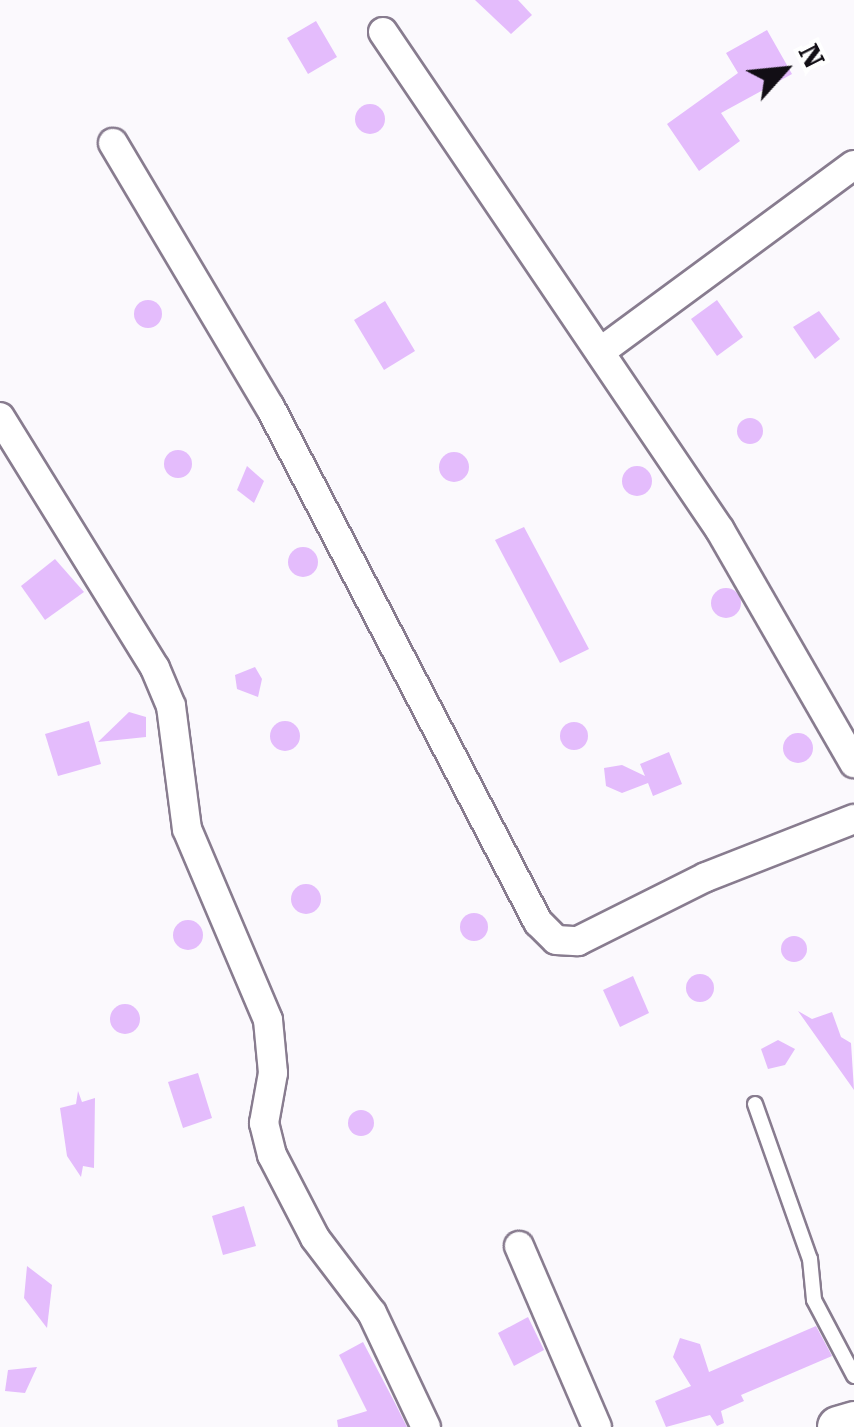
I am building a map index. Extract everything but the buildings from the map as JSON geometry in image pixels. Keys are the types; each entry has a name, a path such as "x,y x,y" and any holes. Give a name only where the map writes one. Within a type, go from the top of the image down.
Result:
{"main road":[{"path":"838,1427 854,1422"}],"street":[{"path":"384,32 720,530 854,763"},
{"path":"112,142 270,408 538,922 556,940 578,940 706,877 854,819"},
{"path":"600,352 854,165"},
{"path":"0,417 155,668 172,706 187,829 268,1020 273,1073 264,1123 272,1155 315,1238 372,1313 426,1427"},
{"path":"519,1246 597,1427"}],"lane":[{"path":"755,1104 810,1258 814,1300 854,1376"}]}
